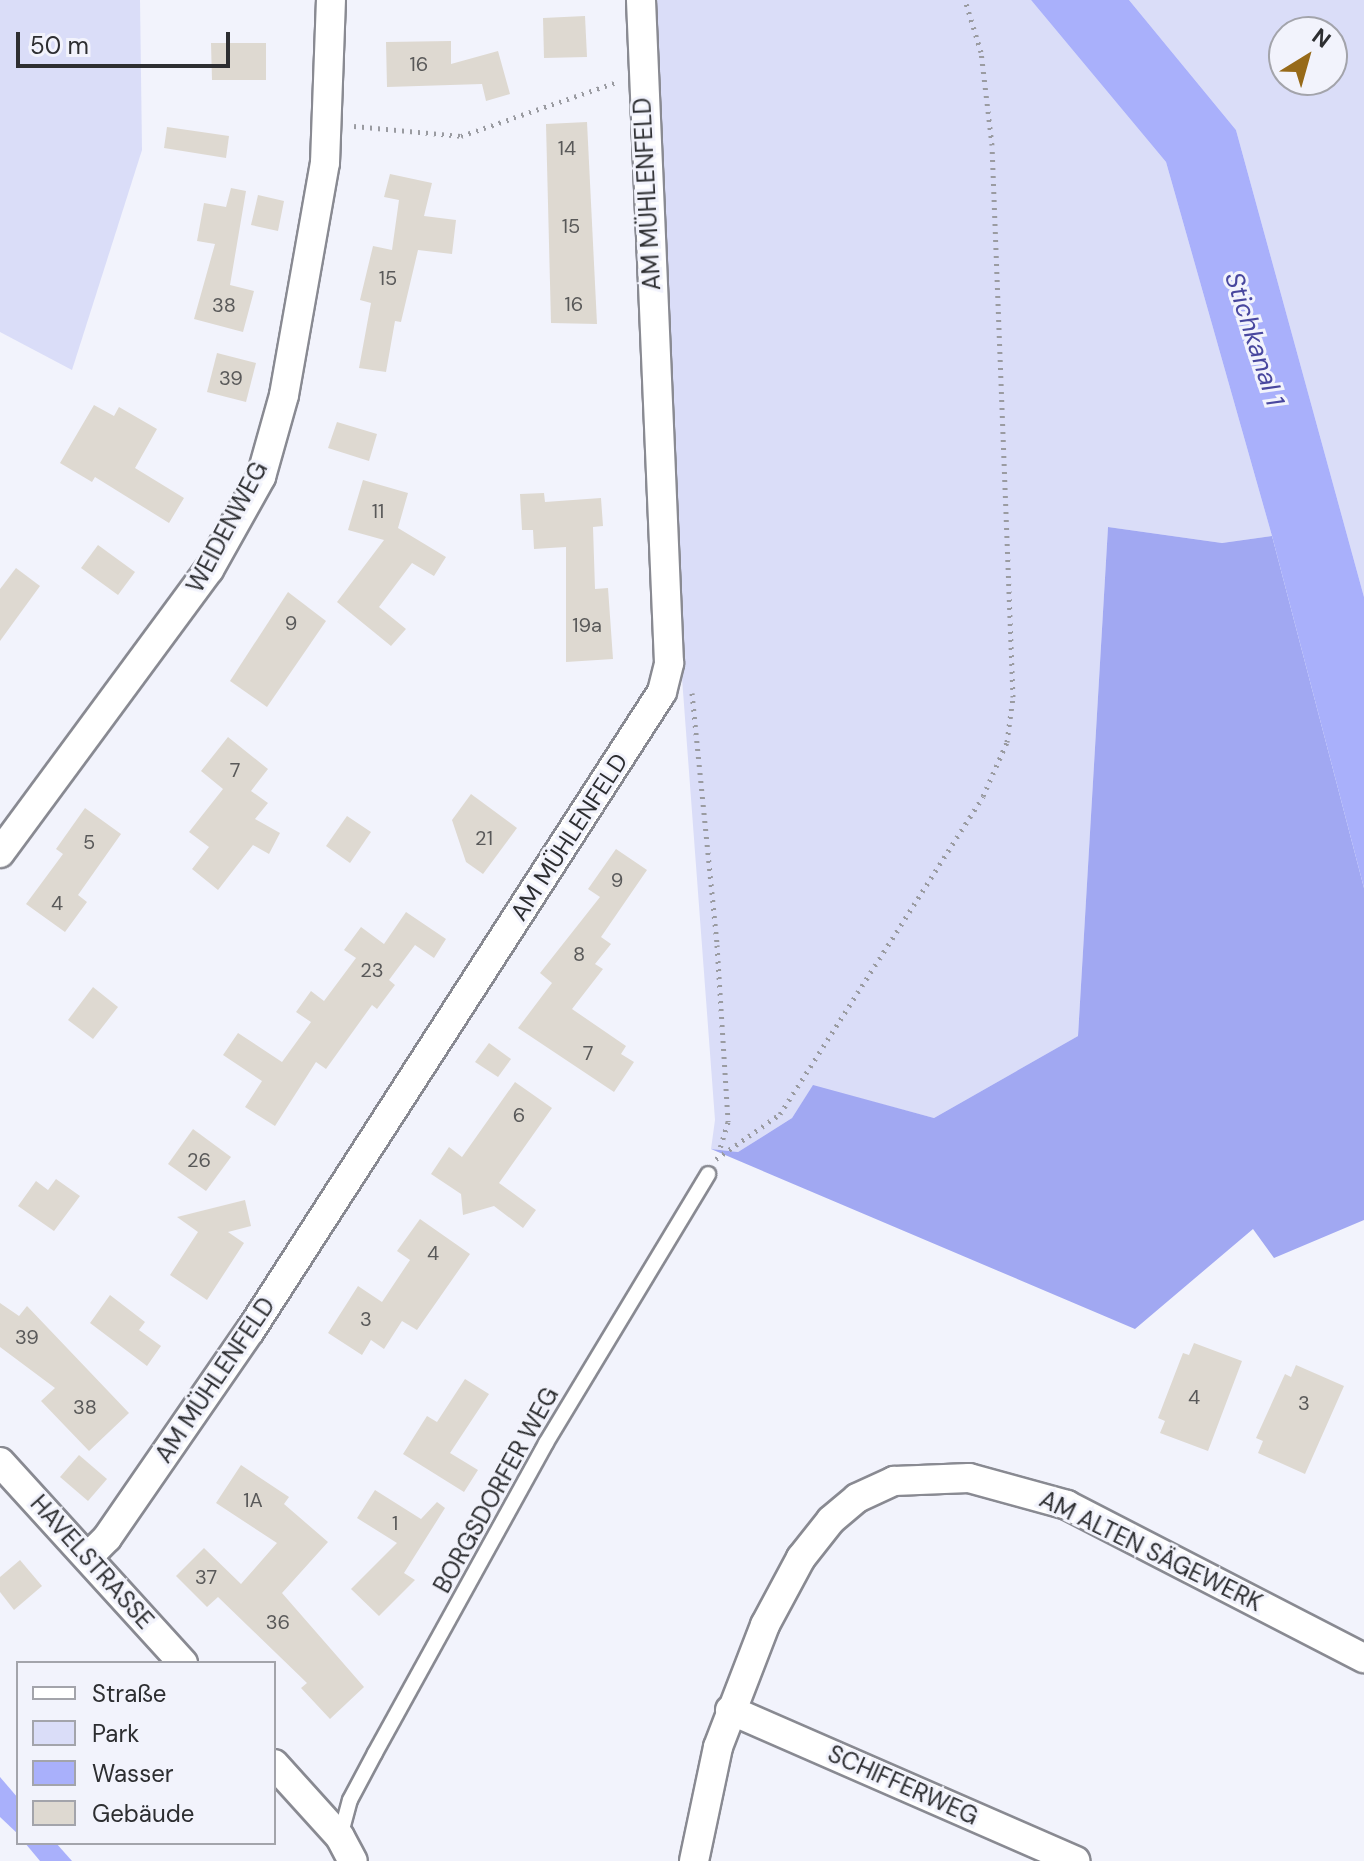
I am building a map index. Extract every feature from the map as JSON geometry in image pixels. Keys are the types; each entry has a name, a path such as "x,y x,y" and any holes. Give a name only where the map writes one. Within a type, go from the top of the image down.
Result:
{"street":[{"name":"WEIDENWEG","path":"0,853 209,570 261,477 284,395 330,123 331,0"},
{"name":"AM MÜHLENFELD","path":"88,1557 107,1538 250,1331 662,692 669,653 642,80 641,0"},
{"name":"HAVELSTRASSE","path":"0,1462 181,1661"},
{"name":"AM ALTEN SÄGEWERK","path":"694,1861 706,1785 730,1710 765,1625 801,1558 831,1520 857,1498 894,1481 929,1477 969,1478 1067,1505 1364,1658"},
{"name":"SCHIFFERWEG","path":"730,1710 1075,1861"},
{"path":"276,1766 346,1849"}],"lane":[{"name":"BORGSDORFER WEG","path":"346,1849 350,1800 457,1605 708,1174"}],"path":[{"path":"719,1154 780,1114 983,796 1007,742 1012,681 992,145 981,52 965,0"},
{"path":"330,123 461,136 585,90 642,80"},
{"path":"669,653 687,672 693,696 727,1107 719,1154 708,1174"}],"green space":[{"path":"0,0 140,0 142,150 72,370 0,332"},
{"path":"651,0 1031,0 1166,162 1272,536 1222,543 1108,527 1078,1036 934,1118 813,1086 792,1118 738,1152 711,1149 715,1120 682,678"},
{"path":"1129,0 1364,0 1364,597 1236,130"}],"shaded area":[{"path":"1108,527 1222,543 1272,536 1364,888 1364,1220 1274,1258 1253,1229 1135,1329 711,1149 738,1152 792,1118 813,1085 934,1118 1078,1036"}],"water":[{"name":"Stichkanal 1","path":"1031,0 1129,0 1236,130 1364,597 1364,888 1272,536 1166,162"},
{"path":"0,1777 16,1796 16,1832 0,1817"},
{"path":"27,1845 58,1845 72,1861 40,1861"}],"building":[{"path":"585,16 587,57 544,58 543,18"},
{"path":"451,41 451,64 498,51 510,94 486,101 482,84 387,87 386,42"},
{"path":"211,43 266,43 266,80 212,80"},
{"path":"587,122 597,324 551,323 546,124"},
{"path":"167,127 229,136 226,158 164,148"},
{"path":"390,174 432,183 424,216 456,220 452,254 418,250 401,322 395,321 386,372 359,368 371,303 360,300 373,246 392,250 399,200 384,197"},
{"path":"231,188 246,191 230,285 254,291 243,332 194,319 215,244 197,241 204,203 226,207"},
{"path":"258,195 284,201 278,231 251,225"},
{"path":"217,353 256,363 246,402 207,392"},
{"path":"94,405 114,416 119,407 157,429 135,468 184,498 169,523 95,477 92,482 60,463"},
{"path":"337,422 377,434 369,461 328,448"},
{"path":"363,480 408,493 398,528 446,557 434,576 412,563 379,607 406,629 391,646 337,602 384,540 348,530"},
{"path":"544,493 545,502 601,498 603,526 593,527 595,589 608,588 613,659 566,662 566,547 534,549 533,530 522,530 520,494"},
{"path":"98,545 135,572 118,595 81,568"},
{"path":"16,568 40,586 0,641 0,589"},
{"path":"288,592 326,621 267,707 230,681"},
{"path":"228,737 268,769 251,791 268,803 255,819 280,833 269,854 253,845 218,890 192,869 209,847 189,832 223,789 201,771"},
{"path":"471,794 517,828 483,874 466,862 452,820"},
{"path":"85,808 121,834 78,895 87,902 65,932 26,904 63,854 56,849"},
{"path":"347,816 371,832 350,863 326,846"},
{"path":"616,849 647,870 601,937 611,944 595,964 603,969 572,1009 626,1046 621,1054 634,1062 614,1092 518,1028 552,983 540,973 600,897 588,889"},
{"path":"406,912 446,939 434,958 415,945 389,980 395,985 377,1009 372,1005 326,1069 316,1062 275,1126 245,1107 262,1081 223,1055 238,1033 282,1062 311,1022 296,1012 311,991 324,1001 356,958 344,950 361,927 384,944"},
{"path":"93,987 118,1007 93,1039 68,1020"},
{"path":"489,1043 511,1059 498,1077 475,1062"},
{"path":"515,1082 552,1108 499,1183 536,1210 523,1228 494,1206 463,1215 461,1194 431,1174 449,1147 462,1157"},
{"path":"193,1129 231,1157 206,1191 168,1164"},
{"path":"56,1179 80,1196 54,1231 18,1206 36,1181 48,1190"},
{"path":"245,1200 251,1226 228,1232 244,1243 207,1300 170,1275 198,1232 177,1217"},
{"path":"420,1219 470,1254 417,1330 402,1321 384,1349 371,1340 362,1355 328,1333 358,1286 382,1302 410,1260 397,1251"},
{"path":"110,1295 145,1322 139,1330 161,1346 147,1366 90,1323"},
{"path":"0,1303 19,1316 27,1306 129,1413 89,1451 41,1401 55,1388 0,1347"},
{"path":"1194,1343 1242,1361 1208,1451 1160,1433 1165,1421 1158,1418 1183,1353 1189,1355"},
{"path":"1296,1365 1344,1386 1305,1474 1258,1453 1263,1441 1256,1438 1285,1374 1291,1377"},
{"path":"465,1379 489,1394 450,1453 478,1470 464,1492 403,1454 427,1416 437,1422"},
{"path":"79,1455 107,1479 88,1501 60,1477"},
{"path":"241,1465 289,1497 284,1504 328,1542 282,1593 364,1687 330,1719 301,1688 307,1683 218,1597 207,1607 176,1576 204,1548 241,1584 277,1543 216,1503"},
{"path":"375,1490 421,1519 437,1502 445,1508 404,1573 415,1580 379,1616 351,1589 397,1543 357,1518"},
{"path":"20,1560 42,1586 14,1610 0,1592 0,1577"}]}
